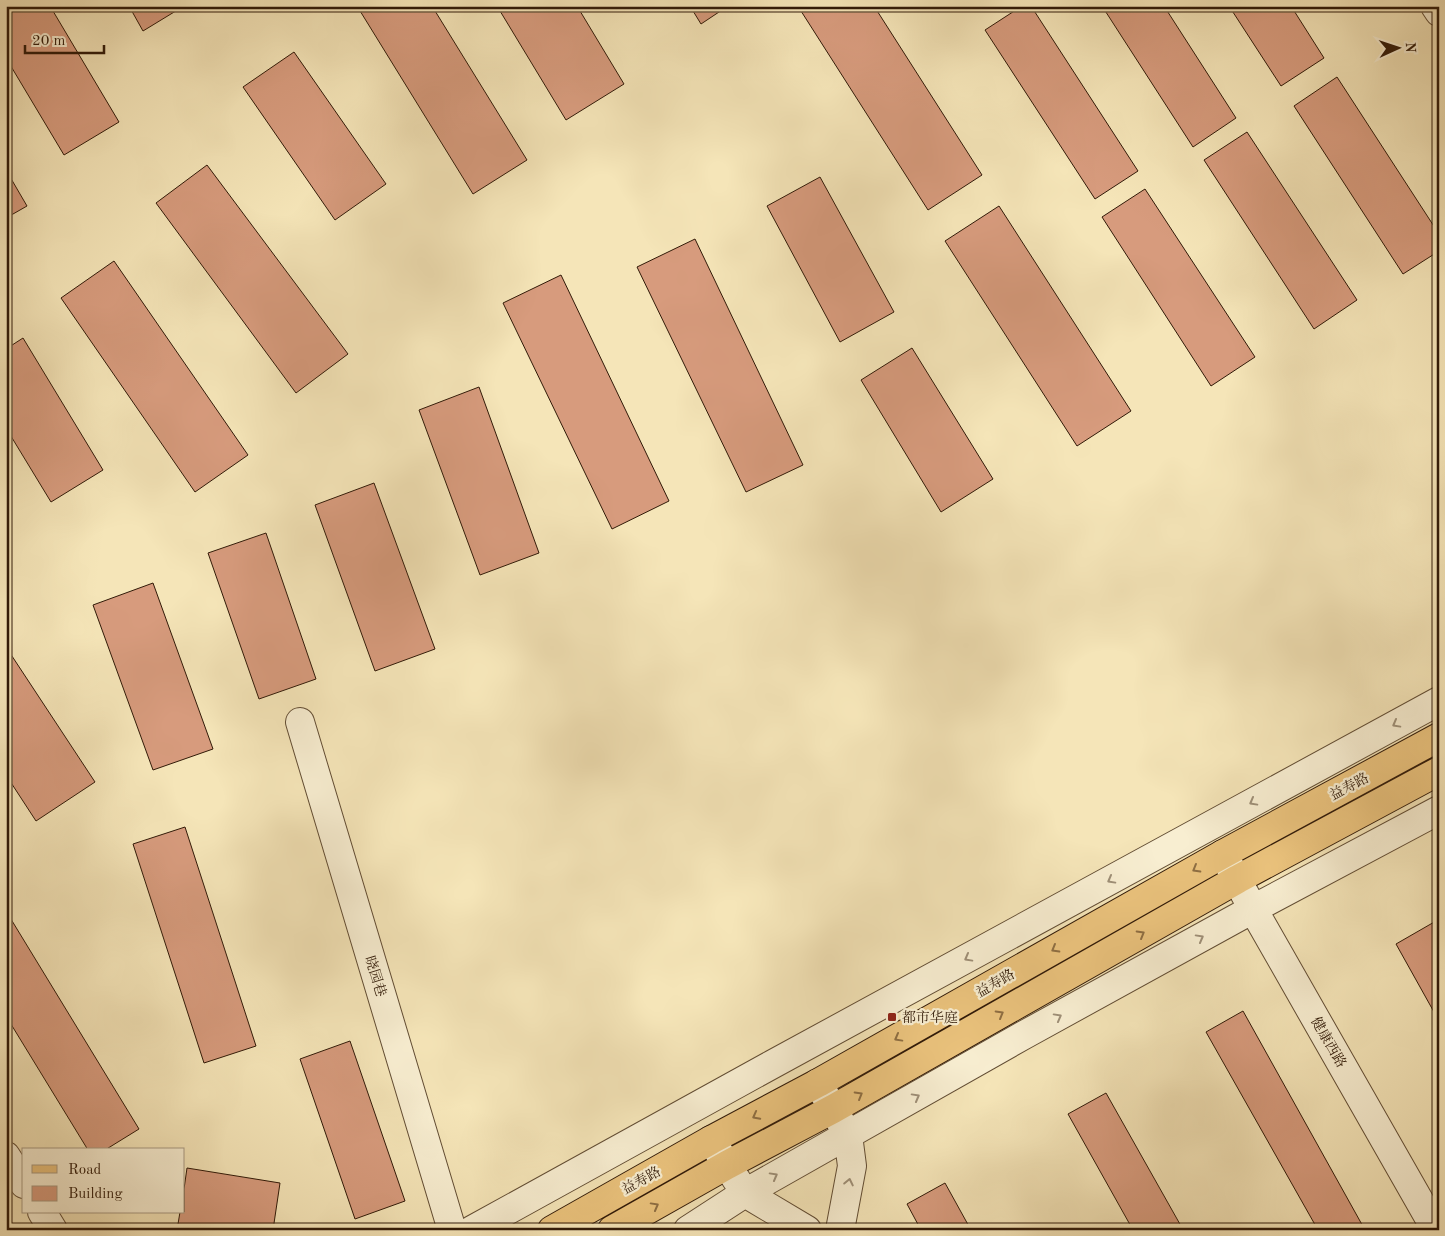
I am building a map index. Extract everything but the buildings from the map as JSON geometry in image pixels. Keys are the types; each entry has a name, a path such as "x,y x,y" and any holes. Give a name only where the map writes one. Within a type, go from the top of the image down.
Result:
{"main road":[{"name":"益寿路","path":"552,1230 711,1140 818,1083 1223,854 1439,737"},
{"path":"612,1230 728,1165 833,1110 1238,879 1439,771"}],"street":[{"path":"1435,6 1439,12"},
{"path":"472,1230 1439,701"},
{"name":"晓园巷","path":"300,722 452,1230"},
{"path":"688,1230 745,1193 1032,1031 1253,909 1439,810"},
{"name":"健康西路","path":"1223,854 1436,1230"},
{"path":"818,1083 848,1135 852,1166 840,1230"},
{"path":"711,1140 745,1193 807,1230"},
{"path":"6,1156 22,1181"},
{"path":"43,1214 53,1230"}],"place":[{"name":"都市华庭","path":"892,1017"}]}
